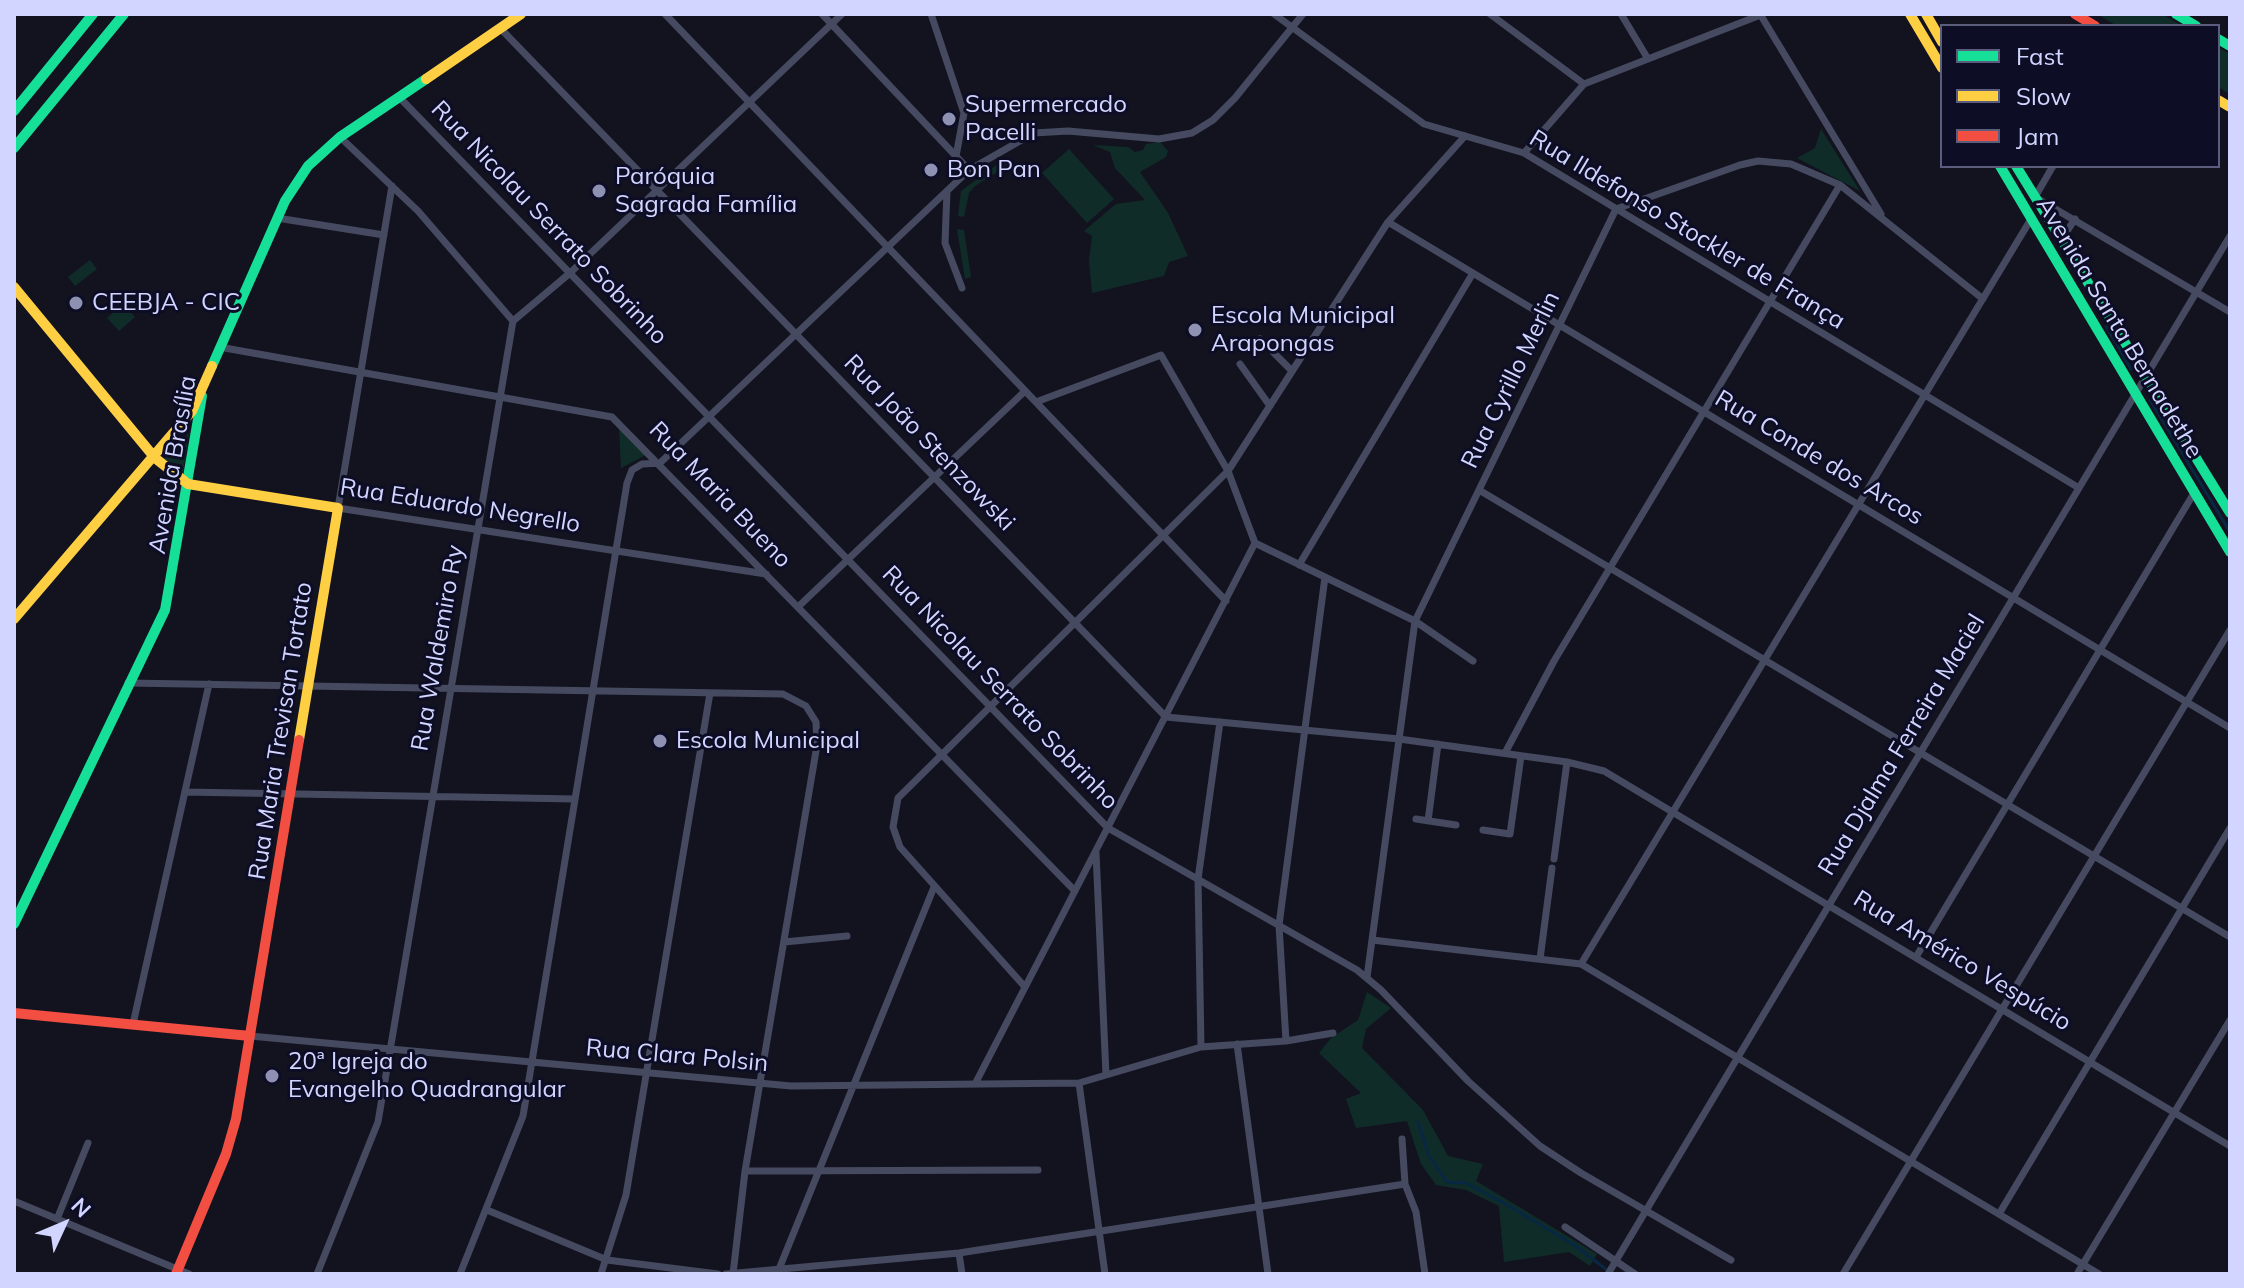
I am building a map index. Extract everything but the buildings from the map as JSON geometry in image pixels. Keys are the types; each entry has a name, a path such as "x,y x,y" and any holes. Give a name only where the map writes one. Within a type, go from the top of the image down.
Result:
{"main road":[{"path":"14,148 124,14"},
{"name":"Avenida Brasília","path":"14,924 165,610 203,389 277,218 308,166 340,137 521,14"},
{"path":"1910,14 1940,65"},
{"path":"1926,14 1940,38"},
{"path":"14,111 87,16"},
{"name":"Avenida Santa Bernadethe","path":"2001,168 2230,552"},
{"name":"Avenida Santa Bernadethe","path":"2017,168 2230,513"},
{"name":"Rua Eduardo Negrello","path":"14,287 155,458 188,484 338,508"},
{"path":"14,619 155,458 186,420 203,389"},
{"name":"Rua Maria Trevisan Tortato","path":"181,1272 232,1137 338,508"},
{"name":"Rua Clara Polsin","path":"14,1013 250,1036"}],"street":[{"path":"665,14 1226,601"},
{"path":"822,14 969,170"},
{"path":"340,137 418,211 513,321 570,273 842,14"},
{"path":"931,14 964,113 956,156"},
{"name":"Rua Ildefonso Stockler de França","path":"1274,14 1424,124 1524,153 2079,488"},
{"path":"460,1274 520,1128 629,476 637,466 660,463 969,170 1034,133 1068,131 1159,139 1192,133 1223,110 1303,14"},
{"path":"1490,14 1584,84"},
{"path":"1621,14 1648,59"},
{"path":"1524,153 1584,84 1761,14 1885,221"},
{"name":"Rua João Stenzowski","path":"500,28 1166,717"},
{"name":"Rua Nicolau Serrato Sobrinho","path":"399,97 1108,828 1367,977 1468,1081 1531,1138 1568,1166 1731,1260"},
{"path":"1025,987 934,887 895,838 894,808 906,788 1228,471 1388,222 1465,136"},
{"path":"1616,209 1758,161 1806,169 1840,185 1983,299"},
{"path":"2052,168 2035,197 2230,312"},
{"path":"1505,753 1554,661 1840,185"},
{"name":"Rua Maria Trevisan Tortato","path":"338,508 392,186"},
{"path":"947,191 945,243 962,288"},
{"name":"Rua Cyrillo Merlin","path":"1367,977 1415,621 1616,209"},
{"path":"277,218 384,235"},
{"path":"1581,964 2031,219"},
{"path":"2061,240 2075,219"},
{"name":"Rua Conde dos Arcos","path":"1388,222 2230,728"},
{"name":"Rua Djalma Ferreira Maciel","path":"1612,1268 2230,236"},
{"path":"1299,565 1473,273"},
{"name":"Rua Waldemiro Ry","path":"317,1274 374,1136 513,321"},
{"path":"1260,339 1292,371"},
{"name":"Rua Maria Bueno","path":"219,347 612,417 1075,891"},
{"path":"1036,402 1161,355 1228,471 1255,543 1415,621 1473,661"},
{"path":"1240,364 1270,406"},
{"path":"799,606 1025,391"},
{"path":"1479,490 2230,937"},
{"path":"1916,957 2194,493"},
{"name":"Rua Eduardo Negrello","path":"338,508 768,574"},
{"path":"975,1084 1255,543"},
{"path":"1286,1041 1279,925 1325,577"},
{"path":"1843,1274 2230,630"},
{"path":"128,683 783,694 800,700 812,713 817,729 817,745 745,1171 733,1274"},
{"path":"133,1024 209,684"},
{"path":"601,1274 623,1209 710,693"},
{"path":"1166,717 1399,739"},
{"path":"1201,1047 1198,879 1220,722"},
{"name":"Rua Américo Vespúcio","path":"1399,739 1567,762 1616,776 2230,1146"},
{"path":"1428,821 1438,744"},
{"path":"1483,830 1510,834 1521,756"},
{"path":"1540,959 1567,762"},
{"path":"185,792 575,799"},
{"path":"1416,819 1456,825"},
{"path":"1999,1214 2230,828"},
{"path":"1096,851 1106,1075"},
{"path":"779,1269 934,887"},
{"path":"784,942 847,936"},
{"path":"1372,940 1581,964 2099,1274"},
{"path":"2077,1274 2230,1020"},
{"name":"Rua Clara Polsin","path":"250,1036 760,1084 854,1085 1079,1083 1201,1047 1286,1041 1333,1033"},
{"path":"1237,1044 1268,1274"},
{"path":"1079,1083 1105,1274"},
{"path":"1402,1139 1405,1184 1416,1212 1425,1274"},
{"path":"57,1219 88,1143"},
{"path":"745,1171 1038,1170"},
{"path":"726,1274 779,1269 798,1271 959,1253 1405,1184"},
{"path":"14,1201 181,1272"},
{"path":"487,1210 607,1260 718,1274"},
{"path":"1565,1227 1612,1268 1635,1274"},
{"path":"959,1253 962,1274"}],"green space":[{"path":"2097,14 2162,14 2179,24 2114,24"},
{"path":"2220,48 2230,54 2230,94 2220,88"},
{"path":"1821,129 1860,191 1797,158 1815,148"},
{"path":"1160,142 1168,151 1166,157 1140,172 1168,213 1188,256 1169,262 1164,276 1092,293 1089,261 1092,236 1084,231 1116,204 1145,200 1115,168 1110,152 1093,145 1128,147 1135,152 1143,150 1146,144"},
{"path":"1069,149 1114,199 1087,223 1042,173"},
{"path":"1006,158 1009,165 975,186 969,193 964,217 958,216 961,191"},
{"path":"957,229 964,230 971,277 965,279"},
{"path":"90,260 97,269 75,286 68,277"},
{"path":"123,304 135,317 119,331 107,318"},
{"path":"619,428 646,455 621,468"},
{"path":"189,433 183,472 164,459"},
{"path":"1367,992 1391,1008 1366,1029 1362,1048 1423,1110 1448,1156 1483,1164 1476,1181 1597,1254 1590,1266 1569,1252 1504,1262 1499,1206 1466,1190 1436,1185 1421,1164 1407,1121 1356,1128 1346,1099 1361,1093 1319,1053 1331,1038 1358,1020"}],"waterway":[{"path":"2106,326 2131,369"},
{"path":"2150,400 2230,532"},
{"path":"1418,1122 1429,1156 1447,1182 1466,1183 1504,1203 1574,1245 1607,1270"}],"traffic: fast":[{"path":"14,111 93,14"},
{"path":"14,148 124,14"},
{"path":"2176,14 2193,24"},
{"path":"2220,40 2230,46"},
{"path":"212,366 285,201 308,166 340,137 426,79"},
{"path":"2001,168 2230,552"},
{"path":"2017,168 2230,513"},
{"path":"14,924 165,610 202,396"}],"traffic: slow":[{"path":"426,79 521,14"},
{"path":"1910,14 1940,65"},
{"path":"1926,14 1940,38"},
{"path":"2220,101 2230,107"},
{"path":"14,287 155,458 188,484 338,508 299,740"},
{"path":"14,619 192,411 212,366"}],"traffic: jam":[{"path":"2075,14 2092,24"},
{"path":"176,1274 226,1154 236,1119 299,740"},
{"path":"14,1013 250,1036"}],"place":[{"name":"Supermercado Pacelli","path":"949,119"},
{"name":"Bon Pan","path":"931,170"},
{"name":"Paróquia Sagrada Família","path":"599,191"},
{"name":"CEEBJA - CIC","path":"76,303"},
{"name":"Escola Municipal Arapongas","path":"1195,330"},
{"name":"Escola Municipal","path":"660,741"},
{"name":"20ª Igreja do Evangelho Quadrangular","path":"272,1076"}]}
